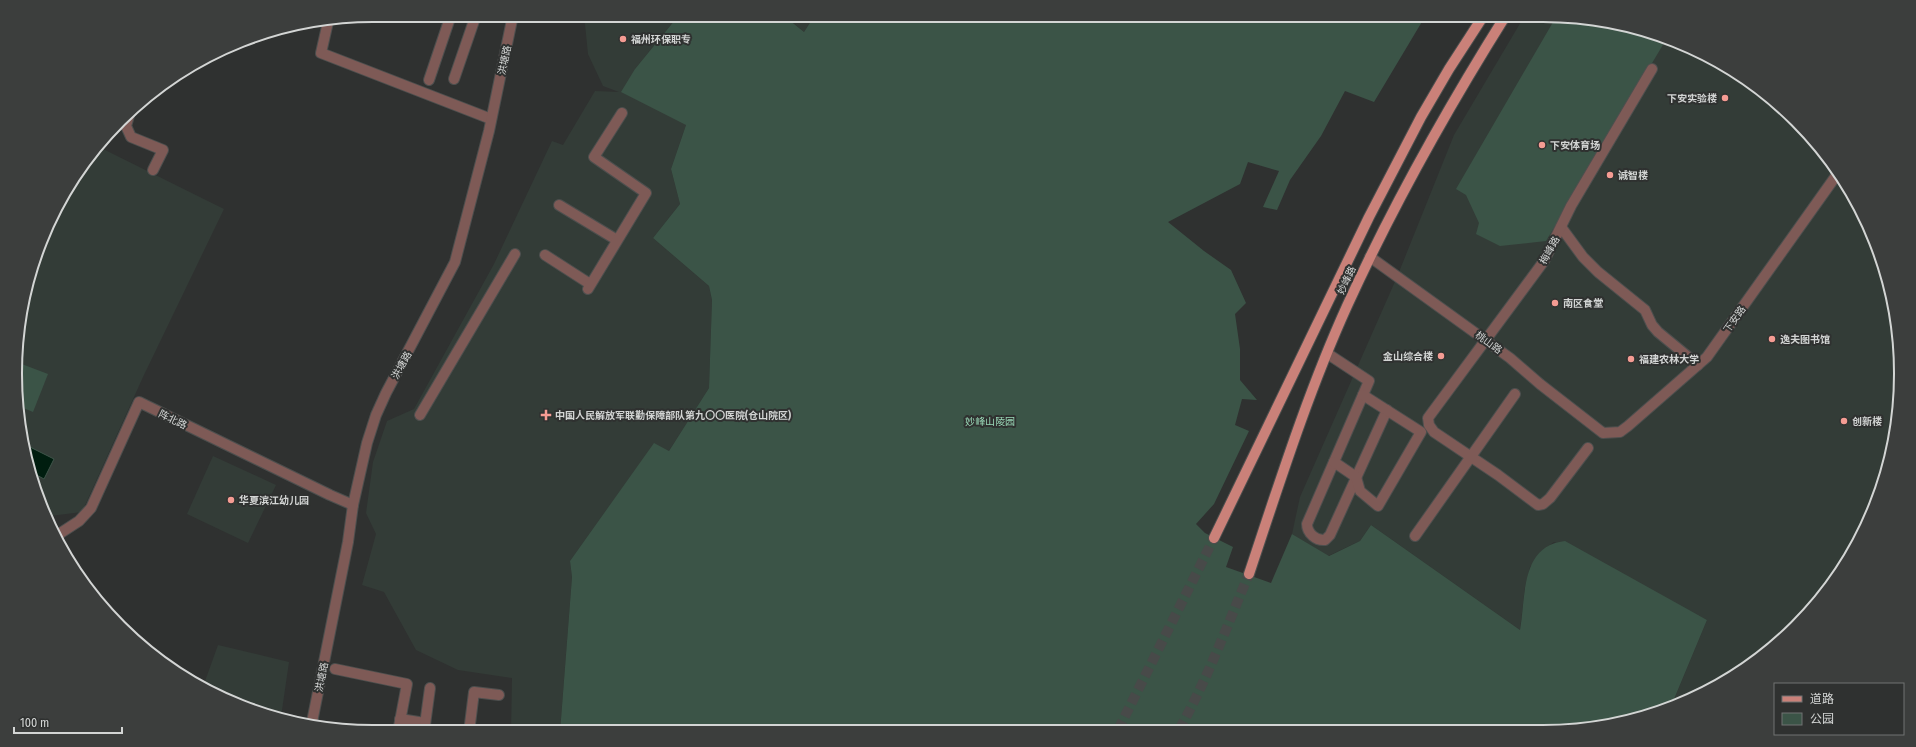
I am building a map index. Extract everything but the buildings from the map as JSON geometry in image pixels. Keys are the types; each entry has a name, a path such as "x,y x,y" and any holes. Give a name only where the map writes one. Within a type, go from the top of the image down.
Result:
{"main road":[{"name":"妙峰路","path":"1214,538 1369,217 1421,118 1449,69 1479,22"},
{"name":"妙峰路","path":"1249,574 1288,459 1347,306 1397,202 1430,142 1502,22"},
{"path":"1500,25 1503,22"}],"street":[{"path":"429,80 449,22"},
{"path":"454,79 474,22"},
{"name":"洪塘路","path":"313,719 348,542 353,505 367,443 380,404 455,262 491,119 512,22"},
{"path":"327,25 321,53 491,119"},
{"name":"梅峰路","path":"1471,457 1434,432 1429,426 1428,418 1544,261 1571,206 1652,69"},
{"path":"545,255 589,287 646,193 594,157 622,113"},
{"path":"127,123 126,126 131,137 163,150 153,170"},
{"name":"下安路","path":"1603,433 1610,434 1624,430 1707,357 1834,177"},
{"path":"559,205 617,240"},
{"path":"1561,227 1594,268 1610,283 1642,306 1658,332 1698,365"},
{"path":"420,416 515,254"},
{"name":"桃山路","path":"1370,257 1485,339 1603,433"},
{"path":"1328,354 1369,381 1308,524 1307,528 1313,536 1322,541 1328,539 1387,410"},
{"path":"1415,536 1515,394"},
{"path":"1334,462 1356,477 1360,490 1378,506 1421,432 1363,395"},
{"name":"阵北路","path":"60,533 80,521 91,508 139,402 353,505"},
{"path":"1471,457 1508,482 1533,502 1540,505 1550,498 1588,448"},
{"path":"335,669 407,684 399,725"},
{"path":"424,725 430,688"},
{"path":"470,725 474,692 499,695"},
{"path":"400,719 416,725"}],"shaded area":[{"name":"中国人民解放军联勤保障部队第九〇〇医院(仓山院区)","path":"584,22 673,22 635,69 686,125 671,169 680,204 653,238 709,286 712,300 709,388 669,451 654,444 570,561 572,577 561,725 511,725 512,678 458,670 416,650 384,592 362,585 376,534 366,513 373,462 387,421 414,409 494,264 552,141 563,145 595,91 619,92 603,86 588,54"},
{"path":"792,22 810,22 804,32"},
{"name":"福建农林大学","path":"1521,22 1588,25 1633,34 1698,58 1738,81 1774,109 1807,142 1835,178 1858,218 1867,239 1882,283 1887,305 1891,328 1894,374 1891,419 1887,442 1882,464 1867,508 1858,529 1835,569 1807,605 1791,622 1774,638 1738,666 1698,689 1677,698 1674,699 1707,620 1554,542 1543,550 1530,567 1525,587 1520,630 1371,525 1360,541 1328,556 1292,534 1300,497 1397,277 1454,135"},
{"path":"103,149 224,209 143,377 82,512 52,516 49,508 34,464 25,419 22,374 23,351 25,328 34,283 49,239 58,218 81,178"},
{"path":"30,447 54,459 44,479 38,476"},
{"name":"华夏滨江幼儿园","path":"213,456 276,485 248,543 187,514"},
{"path":"218,645 289,662 282,713 239,698 205,682"}],"green space":[{"name":"妙峰山陵园","path":"673,22 792,22 804,32 810,22 1422,22 1374,102 1345,91 1321,136 1290,180 1277,210 1263,207 1279,171 1248,162 1240,184 1168,222 1204,251 1231,270 1246,303 1235,314 1240,349 1240,380 1257,400 1242,399 1235,425 1249,431 1214,504 1196,524 1205,533 1233,547 1226,567 1271,583 1292,534 1329,556 1360,541 1371,525 1520,630 1525,589 1528,575 1533,563 1540,552 1550,545 1565,541 1707,620 1674,699 1633,713 1611,718 1588,722 1542,725 561,725 572,577 570,561 654,443 669,451 709,388 712,300 709,286 653,238 680,204 671,169 686,125 621,92 635,69"},
{"name":"下安体育场","path":"1553,22 1588,25 1611,29 1633,34 1663,44 1546,241 1500,246 1476,234 1479,223 1466,195 1456,189"},
{"path":"22,364 48,374 33,412 24,408"}],"tunnel":[{"path":"1120,725 1214,538"},
{"path":"1182,725 1208,672 1249,574"}],"place":[{"name":"福州环保职专","path":"623,39"},
{"name":"下安实验楼","path":"1725,98"},
{"name":"下安体育场","path":"1542,145"},
{"name":"诚智楼","path":"1610,175"},
{"name":"南区食堂","path":"1555,303"},
{"name":"逸夫图书馆","path":"1772,339"},
{"name":"金山综合楼","path":"1441,356"},
{"name":"福建农林大学","path":"1631,359"},
{"name":"中国人民解放军联勤保障部队第九〇〇医院(仓山院区)","path":"546,415"},
{"name":"创新楼","path":"1844,421"},
{"name":"华夏滨江幼儿园","path":"231,500"}]}
